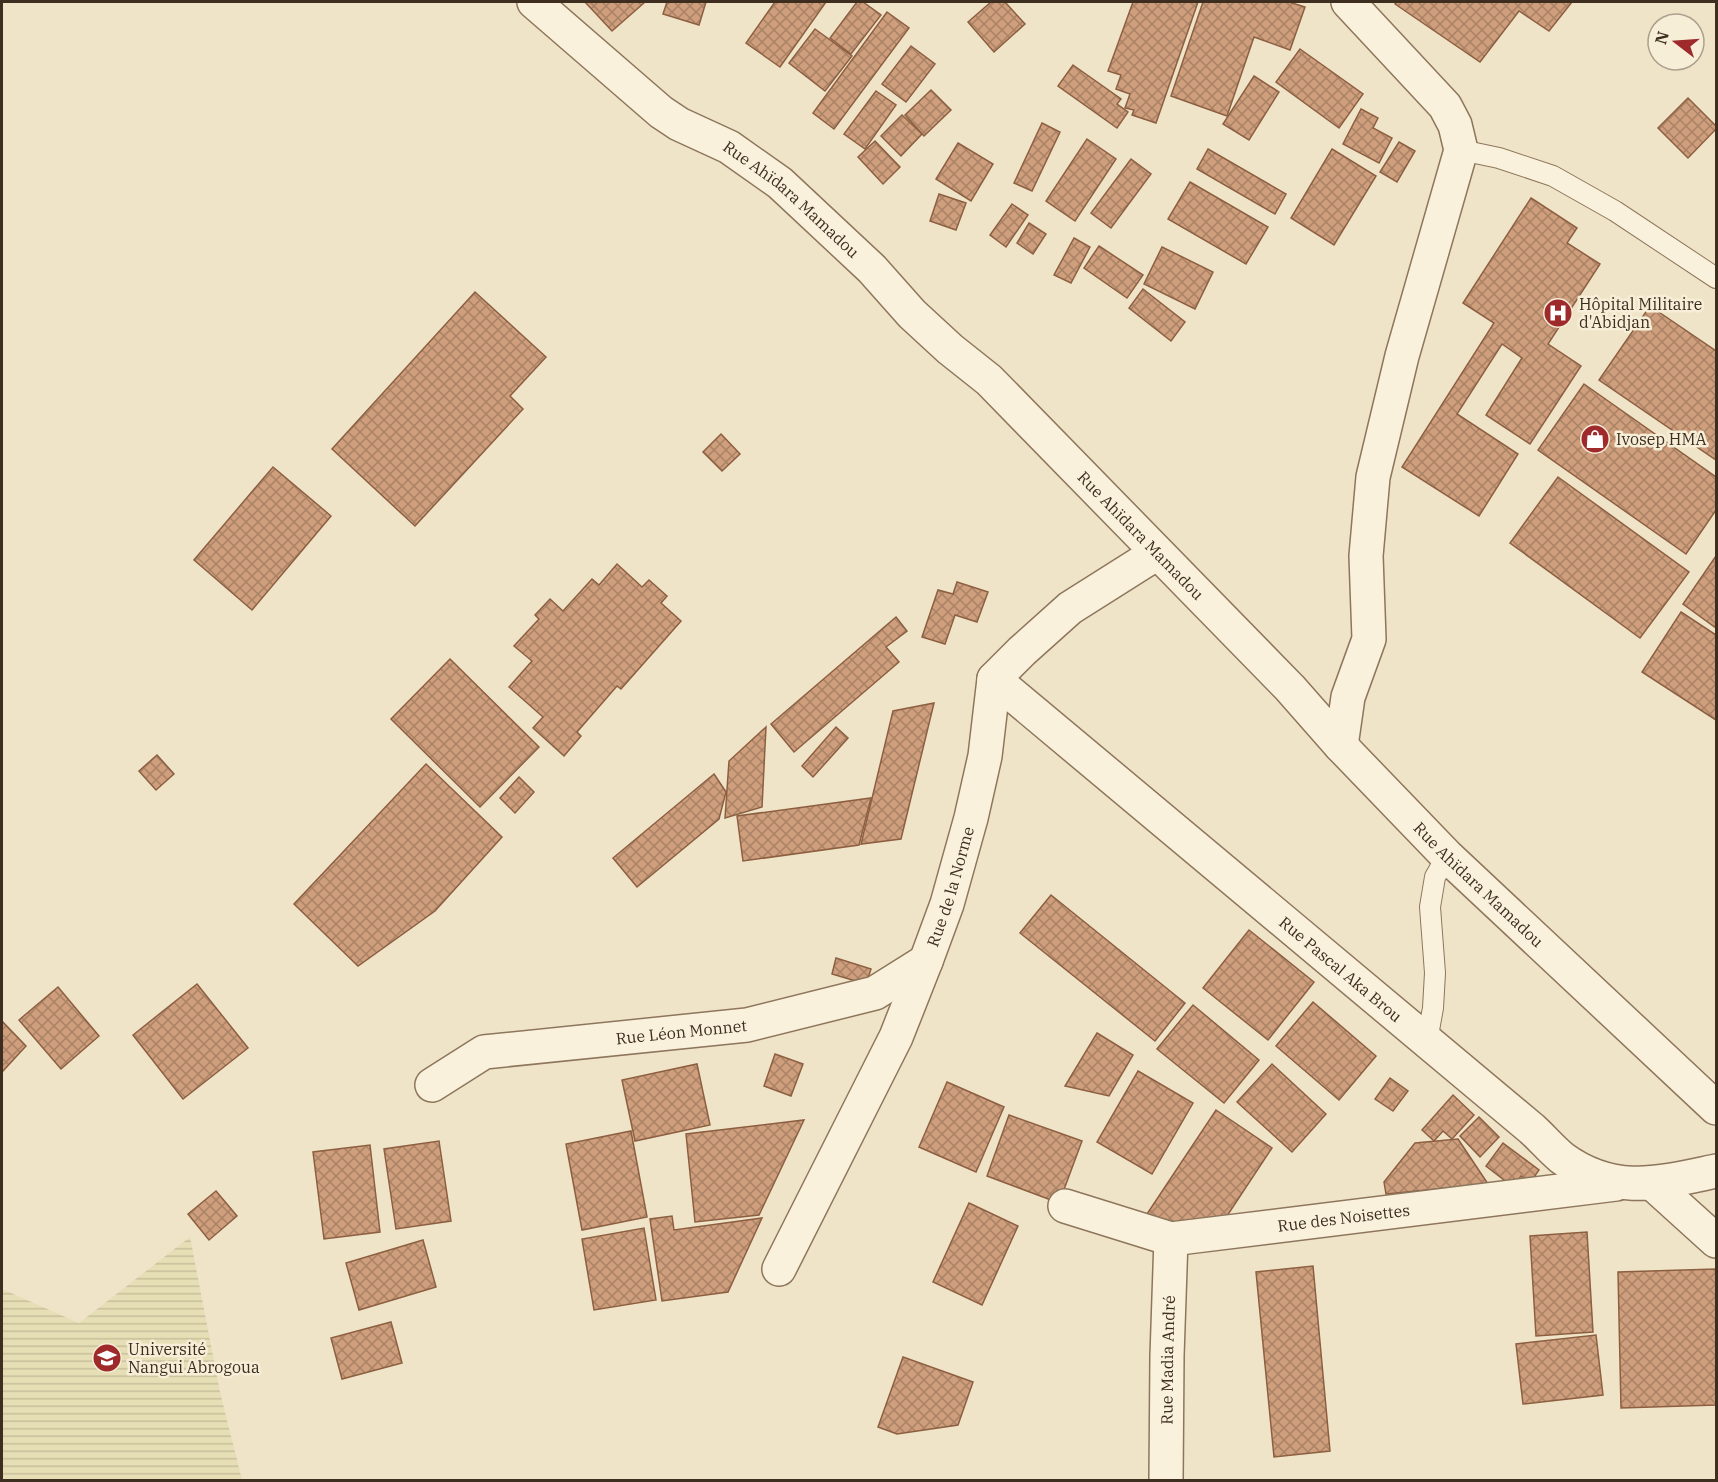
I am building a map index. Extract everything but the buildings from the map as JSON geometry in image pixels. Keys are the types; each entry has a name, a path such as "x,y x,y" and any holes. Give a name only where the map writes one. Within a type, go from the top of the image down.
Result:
{"street":[{"name":"Rue Ahïdara Mamadou","path":"534,2 661,112 679,124 729,147 780,183 872,269 912,314 950,349 989,380 1290,688 1341,746 1447,856 1716,1108"},
{"path":"1341,746 1348,697 1369,639 1366,556 1373,477 1458,137 1436,94 1348,2"},
{"path":"994,679 1070,608 1157,553"},
{"name":"Rue de la Norme","path":"779,1269 896,1037 947,904 971,818 985,756 994,679"},
{"name":"Rue Pascal Aka Brou","path":"994,679 1428,1041 1532,1129 1561,1157 1582,1170 1604,1179 1640,1183 1716,1171"},
{"name":"Rue Léon Monnet","path":"432,1085 484,1052 747,1025 875,993 926,960"},
{"path":"1640,1183 1716,1241"},
{"name":"Rue des Noisettes","path":"1065,1206 1171,1239 1640,1183"},
{"name":"Rue Madia André","path":"1166,1480 1171,1239"}],"lane":[{"path":"1458,137 1499,158 1553,176 1615,211 1716,278"},
{"path":"1428,1041 1435,973 1430,907 1435,877 1447,856"}],"shaded area":[{"name":"Université Nangui Abrogoua","path":"190,1237 220,1392 242,1480 2,1480 2,1289 79,1323"}],"place":[{"name":"Hôpital Militaire d'Abidjan","path":"1558,313"},
{"name":"Ivosep HMA","path":"1595,439"},
{"name":"Université Nangui Abrogoua","path":"107,1358"}]}
